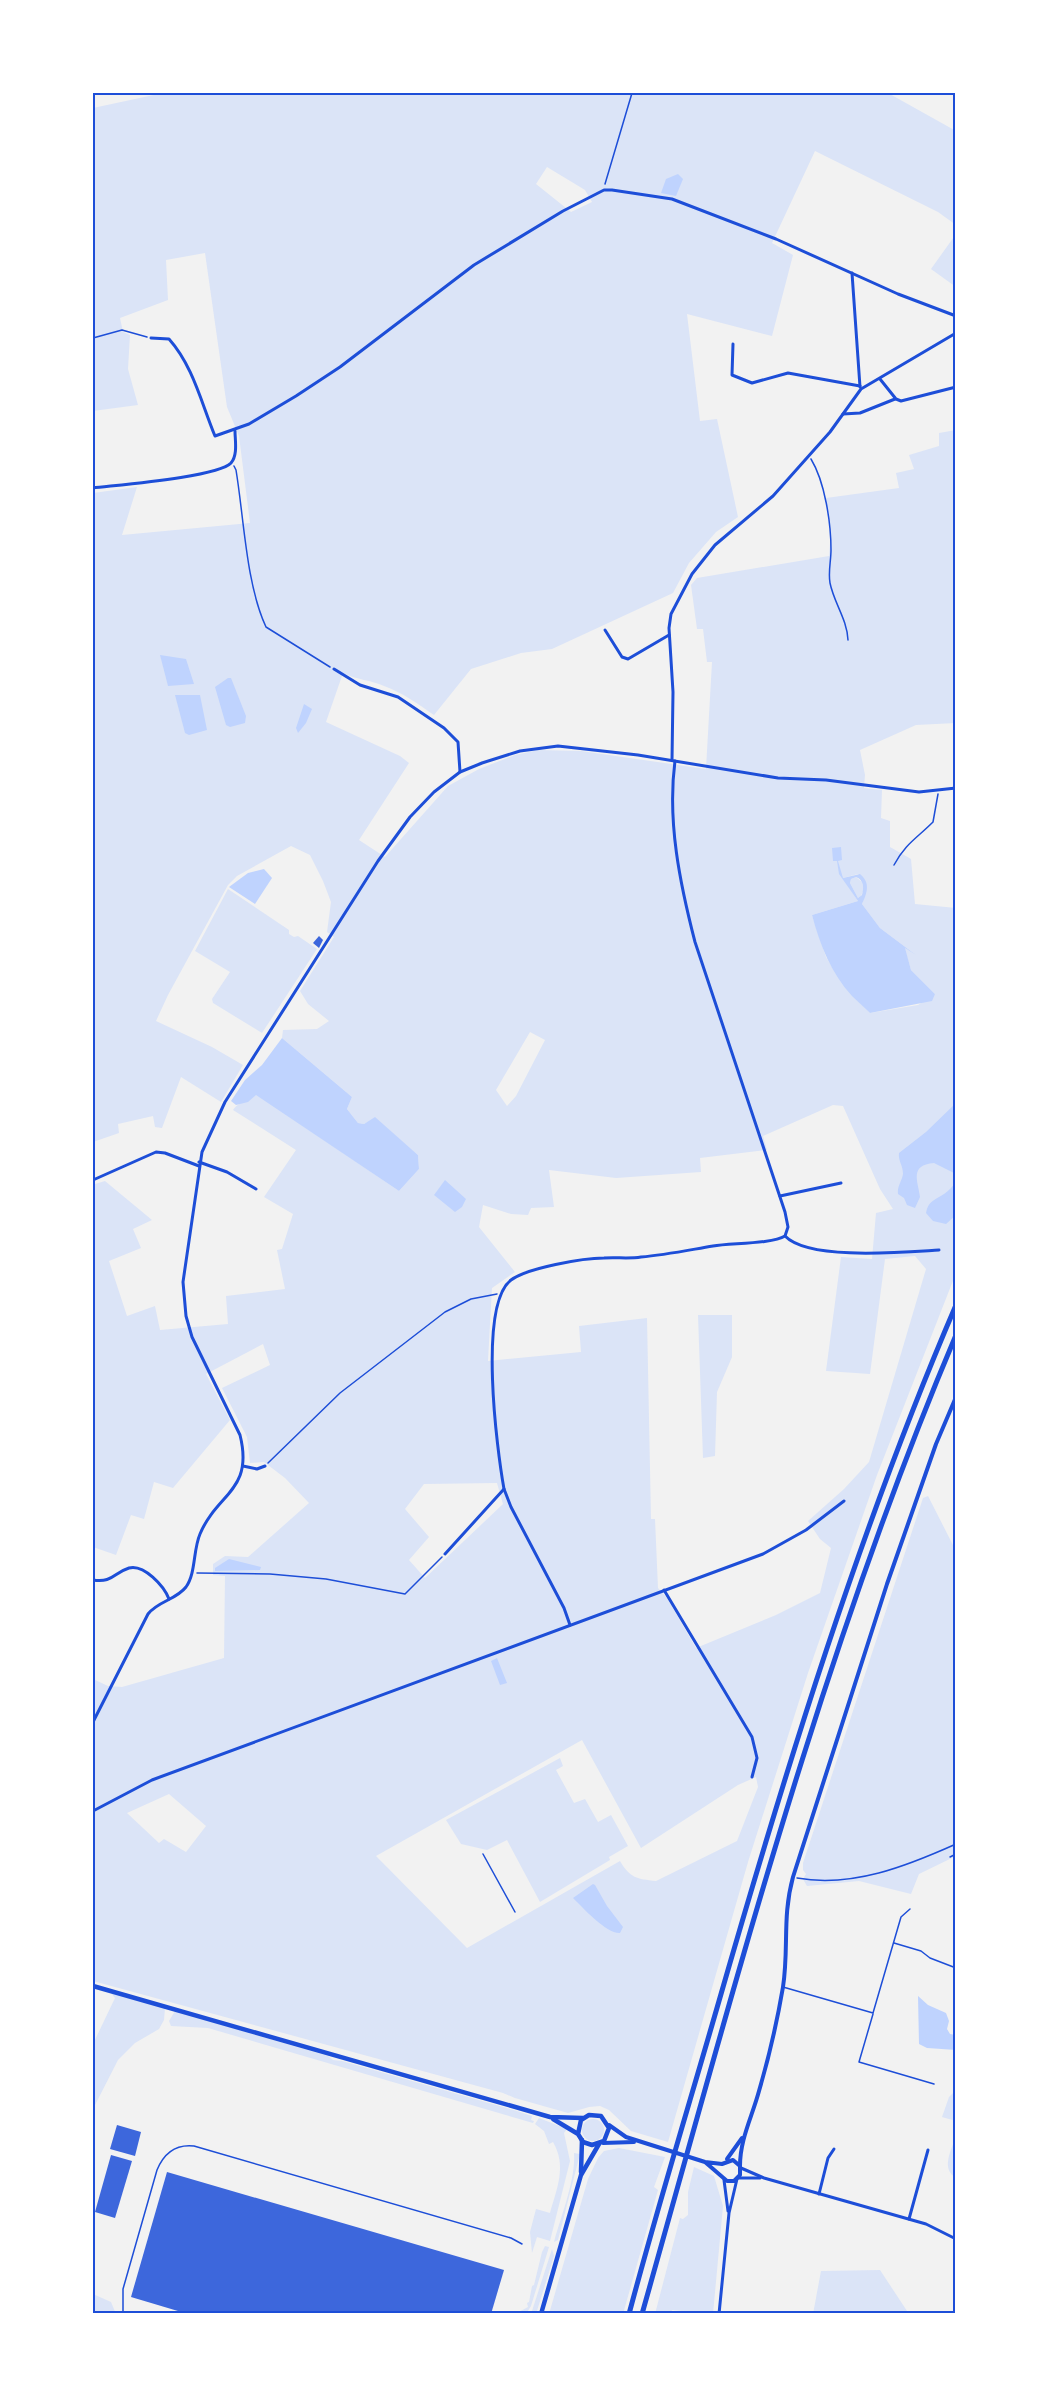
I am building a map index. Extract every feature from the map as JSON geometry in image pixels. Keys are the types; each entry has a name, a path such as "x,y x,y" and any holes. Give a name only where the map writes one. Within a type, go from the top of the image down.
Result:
{"highway":[{"path":"629,2314 758,1867 826,1646 900,1441 956,1305"},
{"path":"642,2314 822,1699 889,1503 956,1335"}],"main road":[{"path":"93,1986 550,2117 583,2118 597,2115 607,2123 608,2134 581,2175"},
{"path":"550,2117 579,2134"},
{"path":"541,2312 581,2175 582,2140 578,2126 583,2118"},
{"path":"582,2140 588,2144 600,2144"}],"street":[{"path":"151,338 169,339 181,352 215,436 235,430 296,396 340,367 474,265 547,220 604,190 672,199 776,239 898,294 956,316"},
{"path":"852,273 860,388"},
{"path":"785,1236 787,1220 780,1196 686,909 672,815 673,692 669,635 671,614 692,574 715,545 773,496 843,414 860,388 880,379 956,333"},
{"path":"732,344 732,375 752,383 788,373 860,388"},
{"path":"880,379 896,399 901,401 956,387"},
{"path":"843,414 860,413 896,399"},
{"path":"93,488 184,478 225,467 232,462 235,455 235,430"},
{"path":"605,630 622,657 628,660 669,635"},
{"path":"334,669 360,685 398,697 444,728 458,742 460,772"},
{"path":"93,1722 148,1614 156,1606 184,1590 192,1573 195,1549 201,1531 236,1486 243,1466 240,1435 192,1338 186,1316 183,1282 199,1164 207,1138 225,1102 378,861 410,817 434,792 460,772 510,754 550,746 585,748 778,778 826,780 919,792 956,788"},
{"path":"93,1180 156,1152 227,1172 256,1189"},
{"path":"780,1196 841,1183"},
{"path":"785,1236 795,1244 837,1251 873,1254 939,1250"},
{"path":"570,1625 564,1608 511,1507 504,1489 491,1369 496,1307 500,1293 505,1286 524,1273 590,1258 639,1258 742,1242 776,1240 785,1236"},
{"path":"719,2314 729,2212 740,2167 740,2152 759,2092 783,1987 786,1910 793,1877 887,1584 956,1397"},
{"path":"949,1411 956,1415"},
{"path":"243,1466 257,1469 265,1466"},
{"path":"445,1554 504,1489"},
{"path":"93,1810 152,1780 763,1554 787,1542 844,1501"},
{"path":"93,1580 103,1582 111,1580 130,1568 138,1569 155,1579 165,1589 169,1599"},
{"path":"664,1590 752,1737 757,1758 752,1777"},
{"path":"607,2123 626,2138 641,2143 705,2162 733,2160 740,2167 764,2178 909,2219 931,2226 956,2239"},
{"path":"720,2174 724,2162 744,2135"},
{"path":"600,2144 611,2141 641,2143"},
{"path":"819,2194 828,2158 834,2149"},
{"path":"909,2219 928,2150"},
{"path":"705,2162 724,2180 729,2212"},
{"path":"724,2180 764,2178"}],"lane":[{"path":"483,1854 515,1911"},
{"path":"910,1909 901,1917 859,2062 934,2084"},
{"path":"893,1943 921,1951 930,1958 956,1968"},
{"path":"783,1987 873,2013"},
{"path":"123,2314 123,2289 157,2170 164,2157 180,2146 194,2146 511,2238 522,2244"}],"path":[{"path":"604,190 632,93"},
{"path":"93,338 122,330 151,338"},
{"path":"809,456 817,470 822,489 831,547 829,579 845,624 848,640"},
{"path":"232,462 236,470 256,597 266,627 334,669"},
{"path":"894,865 910,841 933,822 938,791"},
{"path":"265,1466 340,1393 445,1312 471,1299 500,1293"},
{"path":"192,1573 292,1576 361,1585 405,1594 445,1554"},
{"path":"793,1877 832,1880 888,1871 909,1865 956,1844"},
{"path":"950,1857 956,1854"}],"shaded area":[{"path":"163,93 888,93 956,131 956,225 938,212 815,151 772,243 793,255 772,336 687,314 700,421 717,419 738,517 716,532 689,563 673,593 552,649 521,653 471,669 434,715 391,689 343,673 326,722 400,756 409,763 359,840 385,857 448,786 479,769 515,755 538,750 581,751 706,769 712,662 707,662 703,629 697,629 691,585 697,578 829,556 831,531 826,498 899,488 896,473 914,469 909,455 939,446 939,433 956,430 956,723 916,725 860,750 865,775 864,788 882,790 881,818 890,821 890,847 911,859 915,904 956,908 956,1273 877,1475 808,1673 748,1862 668,2142 631,2131 609,2110 600,2106 568,2113 503,2093 93,1981 93,1679 108,1686 122,1687 224,1658 225,1576 213,1575 213,1564 225,1556 248,1557 309,1503 285,1478 264,1462 250,1463 247,1437 222,1388 270,1365 263,1344 206,1374 230,1420 173,1488 154,1482 144,1519 131,1515 116,1555 93,1547 93,1175 95,1184 105,1181 152,1220 133,1229 141,1248 109,1261 127,1316 155,1306 160,1330 228,1324 226,1296 285,1289 277,1250 282,1249 293,1214 264,1197 296,1150 233,1110 241,1103 256,1094 399,1191 419,1169 418,1155 375,1118 364,1124 358,1123 347,1109 352,1097 282,1038 283,1030 317,1029 329,1021 308,1004 300,991 334,937 327,932 331,902 323,881 310,855 291,846 237,876 228,885 156,1021 212,1047 243,1065 221,1102 181,1077 162,1128 155,1127 153,1116 118,1124 119,1133 93,1142 93,493 137,487 122,535 250,523 239,436 227,407 205,253 166,260 168,300 120,318 123,332 130,335 128,369 138,405 93,411 93,108","holes":["547,167 585,190 592,202 571,212 536,184","858,874 862,877 866,884 862,904 880,928 916,955 904,947 911,970 935,994 918,1005 870,1013 853,996 826,957 812,915 858,901 843,878","530,1032 545,1040 516,1096 507,1106 496,1090","833,1105 843,1106 880,1189 893,1209 876,1213 872,1259 841,1257 826,1371 870,1374 885,1259 915,1256 926,1269 869,1462 844,1489 808,1521 820,1539 831,1548 820,1593 776,1615 696,1648 667,1598 658,1588 655,1519 651,1519 647,1318 579,1326 581,1352 488,1361 492,1288 515,1272 479,1227 483,1205 511,1214 528,1215 531,1208 554,1207 549,1170 616,1178 701,1172 700,1158 767,1150 763,1136","497,1483 503,1504 425,1578 409,1560 429,1537 405,1509 424,1484","582,1740 641,1848 738,1785 756,1777 758,1787 737,1841 656,1881 635,1877 620,1861 467,1948 376,1856","169,1794 206,1826 186,1852 164,1839 159,1843 127,1813"]},
{"path":"956,234 956,287 931,269"},
{"path":"856,877 862,882 863,887 858,898 850,883 851,879"},
{"path":"228,889 289,930 289,934 294,937 298,936 317,949 262,1033 213,1003 212,999 230,972 195,951"},
{"path":"698,1315 732,1315 732,1357 717,1392 715,1456 703,1458"},
{"path":"928,1496 956,1551 956,1856 919,1874 911,1894 859,1881 807,1886 803,1879 806,1874 803,1870 803,1863 923,1498"},
{"path":"560,1758 563,1766 556,1770 574,1803 585,1799 598,1822 611,1815 628,1846 609,1857 610,1860 540,1902 507,1840 487,1850 461,1844 446,1820"},
{"path":"111,1993 165,2008 164,2020 159,2029 135,2043 118,2060 93,2109 93,2044 115,1998"},
{"path":"175,2011 328,2056 333,2060 517,2111 532,2116 531,2120 534,2121 533,2123 208,2028 171,2026 169,2021"},
{"path":"956,2090 956,2121 942,2117 949,2097"},
{"path":"539,2118 567,2129 564,2133 570,2161 550,2241 537,2237 532,2253 530,2232 536,2209 550,2213 558,2186 560,2168 553,2142 549,2144 544,2131 535,2124"},
{"path":"593,2119 601,2122 604,2130 601,2138 593,2141 585,2138 582,2130 585,2122"},
{"path":"956,2135 956,2178 951,2174 948,2164"},
{"path":"619,2148 665,2157 654,2187 658,2190 623,2314 549,2314 588,2179 604,2151"},
{"path":"574,2153 580,2154 558,2240 554,2242 573,2174"},
{"path":"694,2167 714,2176 723,2206 713,2314 672,2310 671,2314 655,2314 680,2218 683,2219 688,2215 688,2192"},
{"path":"545,2246 549,2247 531,2306 526,2314 515,2314 528,2307 527,2303"},
{"path":"552,2249 554,2256 536,2314 531,2314"},
{"path":"880,2270 909,2314 813,2314 821,2271"},
{"path":"93,2294 111,2302 116,2314 93,2314"}],"water":[{"path":"678,174 683,179 676,196 661,193 666,179"},
{"path":"160,655 186,659 194,684 168,686"},
{"path":"231,678 246,716 245,723 230,727 226,725 215,687"},
{"path":"175,695 200,695 207,730 189,735 185,733"},
{"path":"304,704 312,709 306,723 298,733 296,728"},
{"path":"841,847 842,860 838,861 843,878 860,874 866,881 866,892 862,904 880,928 916,955 905,948 911,970 935,994 932,1001 870,1013 852,996 838,978 823,948 812,915 858,901 839,874 837,861 833,861 832,848","holes":["859,878 863,884 863,890 862,895 858,898 850,883 851,879"]},
{"path":"264,869 272,878 255,904 229,887 248,873"},
{"path":"282,1038 352,1097 347,1109 358,1123 364,1124 375,1117 418,1155 419,1169 399,1191 256,1095 248,1102 236,1105 231,1101 245,1080 262,1065"},
{"path":"956,1103 956,1174 934,1163 921,1167 917,1175 920,1197 915,1208 907,1205 904,1198 898,1194 903,1174 899,1153 926,1132"},
{"path":"445,1180 466,1199 462,1207 455,1212 434,1195"},
{"path":"956,1183 956,1215 946,1224 933,1221 926,1213 928,1206"},
{"path":"229,1559 261,1567 260,1570 215,1571 215,1568"},
{"path":"497,1658 507,1683 500,1685 491,1661"},
{"path":"593,1884 623,1927 620,1933 602,1925 573,1898"},
{"path":"918,1996 928,2005 946,2013 949,2021 947,2029 950,2034 956,2035 956,2050 927,2048 919,2044"}],"building":[{"path":"319,936 323,940 319,948 313,943"},
{"path":"117,2125 141,2132 135,2156 110,2149"},
{"path":"111,2155 132,2161 115,2218 95,2212"},
{"path":"167,2172 504,2270 491,2314 188,2314 131,2297"}]}
